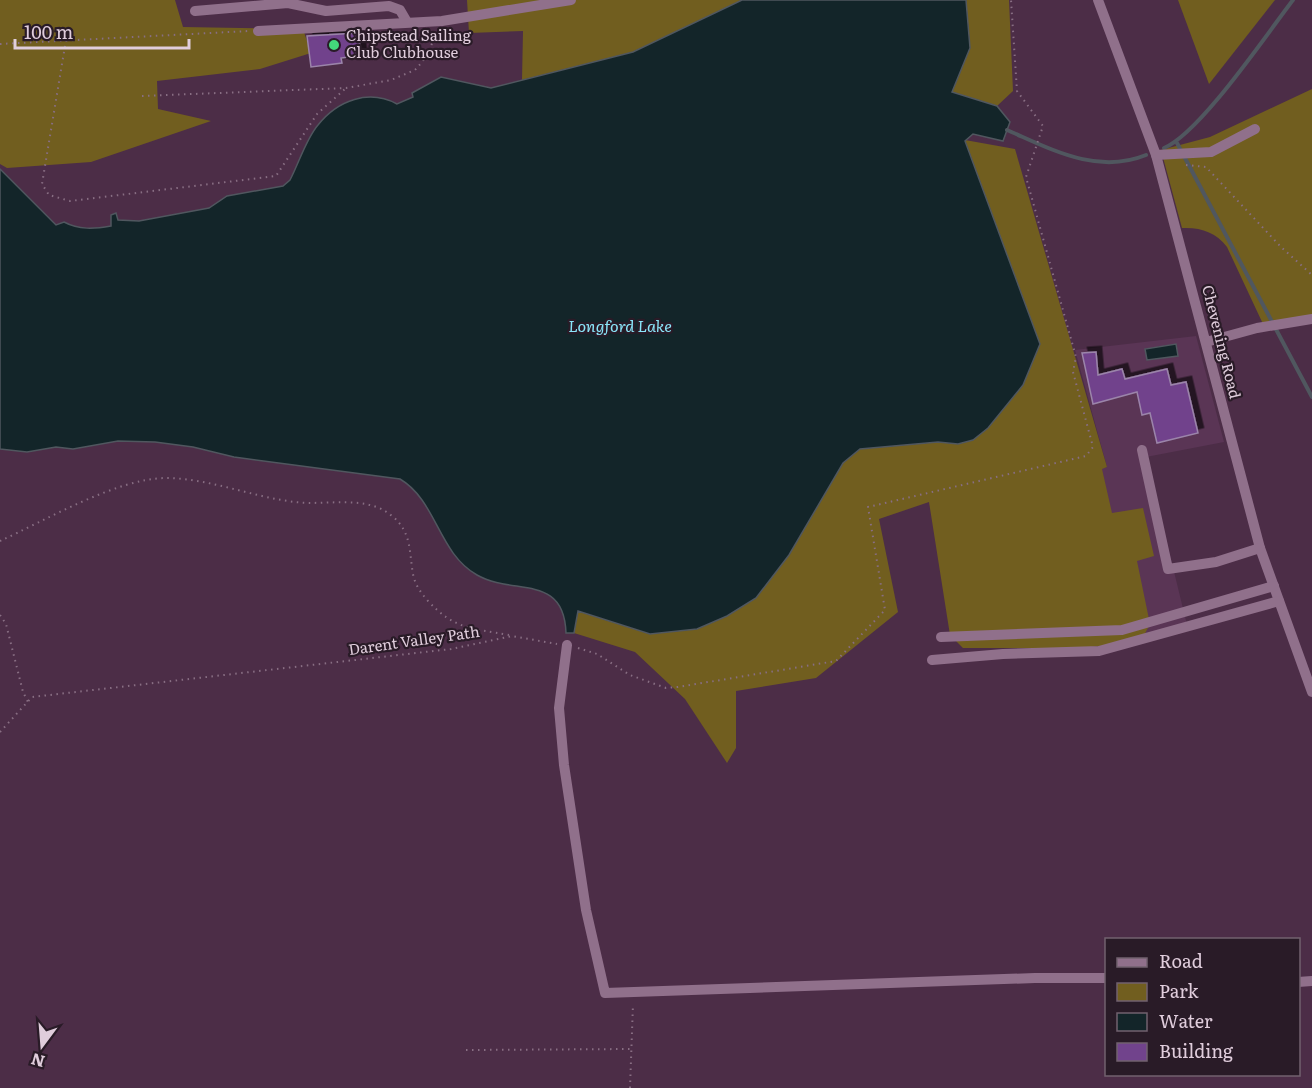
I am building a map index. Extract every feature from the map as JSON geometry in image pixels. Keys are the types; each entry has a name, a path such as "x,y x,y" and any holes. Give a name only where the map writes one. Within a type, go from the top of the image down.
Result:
{"street":[{"path":"258,31 441,21 571,0"},
{"name":"Chevening Road","path":"1098,0 1156,155 1260,548 1312,692"},
{"path":"195,11 288,3 326,11 389,6 400,10 406,22"},
{"path":"1156,155 1211,152 1255,129"},
{"path":"1206,342 1266,326 1312,319"},
{"path":"1142,450 1168,569 1216,562 1260,548"},
{"path":"941,637 1122,630 1274,586"},
{"path":"932,660 1003,654 1099,651 1279,600"},
{"path":"567,645 561,683 560,728 586,910 605,993 1035,978 1105,978"}],"path":[{"name":"Darent Valley Path","path":"28,702 32,697 451,649 512,636 567,645 597,654 630,675 666,688 836,661 885,610 868,507 1086,456 1094,447 1073,372 1076,357 1026,177 1043,126 1017,91 1011,0"},
{"path":"142,96 346,88 391,80 415,70 423,61 441,21"},
{"path":"0,44 258,31"},
{"path":"66,40 42,184 48,195 70,201 276,176 317,114 346,88"},
{"path":"1197,166 1206,167 1281,247 1312,275"},
{"path":"0,541 112,490 144,480 190,480 295,502 357,502 375,506 392,515 404,528 410,543 413,575 418,589 443,618 456,625 512,636"},
{"path":"0,615 6,624 22,692 28,702 0,732"},
{"path":"630,1088 634,992"},
{"path":"466,1050 631,1049"}],"shaded area":[{"path":"1196,336 1224,442 1146,457 1188,629 1141,641 963,648 929,502 1107,467 1075,350"}],"green space":[{"path":"0,0 175,0 183,27 303,29 311,53 260,69 157,81 158,109 211,121 91,162 7,168 0,164"},
{"path":"467,0 742,0 633,52 522,80 523,31 469,33"},
{"path":"966,0 1009,0 1013,91 997,106 952,92 970,48"},
{"path":"1178,0 1275,0 1209,84"},
{"path":"1312,89 1312,316 1263,324 1223,242 1207,231 1182,228 1161,150 1210,137"},
{"path":"965,140 1015,149 1107,467 1102,469 1112,513 1143,508 1154,556 1137,561 1150,624 1141,641 1084,648 963,648 950,635 929,502 879,519 898,612 816,678 736,691 736,748 727,763 685,699 635,652 574,633 578,611 650,634 727,616 756,598 789,555 843,463 860,449 938,442 958,444 1023,385 1040,344"}],"water":[{"name":"Longford Lake","path":"742,0 966,0 970,48 952,92 997,106 1010,122 1003,141 973,134 965,141 1040,344 1023,385 988,428 973,440 958,444 938,442 860,449 843,463 789,555 756,598 727,616 697,629 650,634 578,611 574,633 566,633 563,614 556,602 547,594 535,589 491,581 477,575 464,565 445,541 422,500 400,479 234,457 193,447 155,442 118,441 73,449 56,447 27,452 0,449 0,169 56,225 64,222 81,228 99,228 111,226 111,215 116,213 118,220 139,221 209,208 227,196 283,186 290,180 314,131 326,116 344,103 365,97 376,97 397,104 413,97 412,93 441,77 491,88 633,52"},
{"path":"1176,344 1178,356 1147,360 1145,349"}],"building":[{"name":"Chipstead Sailing Club Clubhouse","path":"358,33 361,55 341,58 342,63 311,67 307,36"},
{"path":"1096,352 1098,375 1122,369 1125,379 1167,369 1171,385 1186,382 1198,433 1157,443 1150,413 1142,415 1137,392 1093,404 1082,353"}],"waterway":[{"path":"1164,148 1179,139 1214,104 1293,0"},
{"path":"1007,130 1057,152 1092,161 1110,162 1146,155"},
{"path":"1177,143 1312,397"}],"place":[{"name":"Chipstead Sailing Club Clubhouse","path":"334,45"}]}
